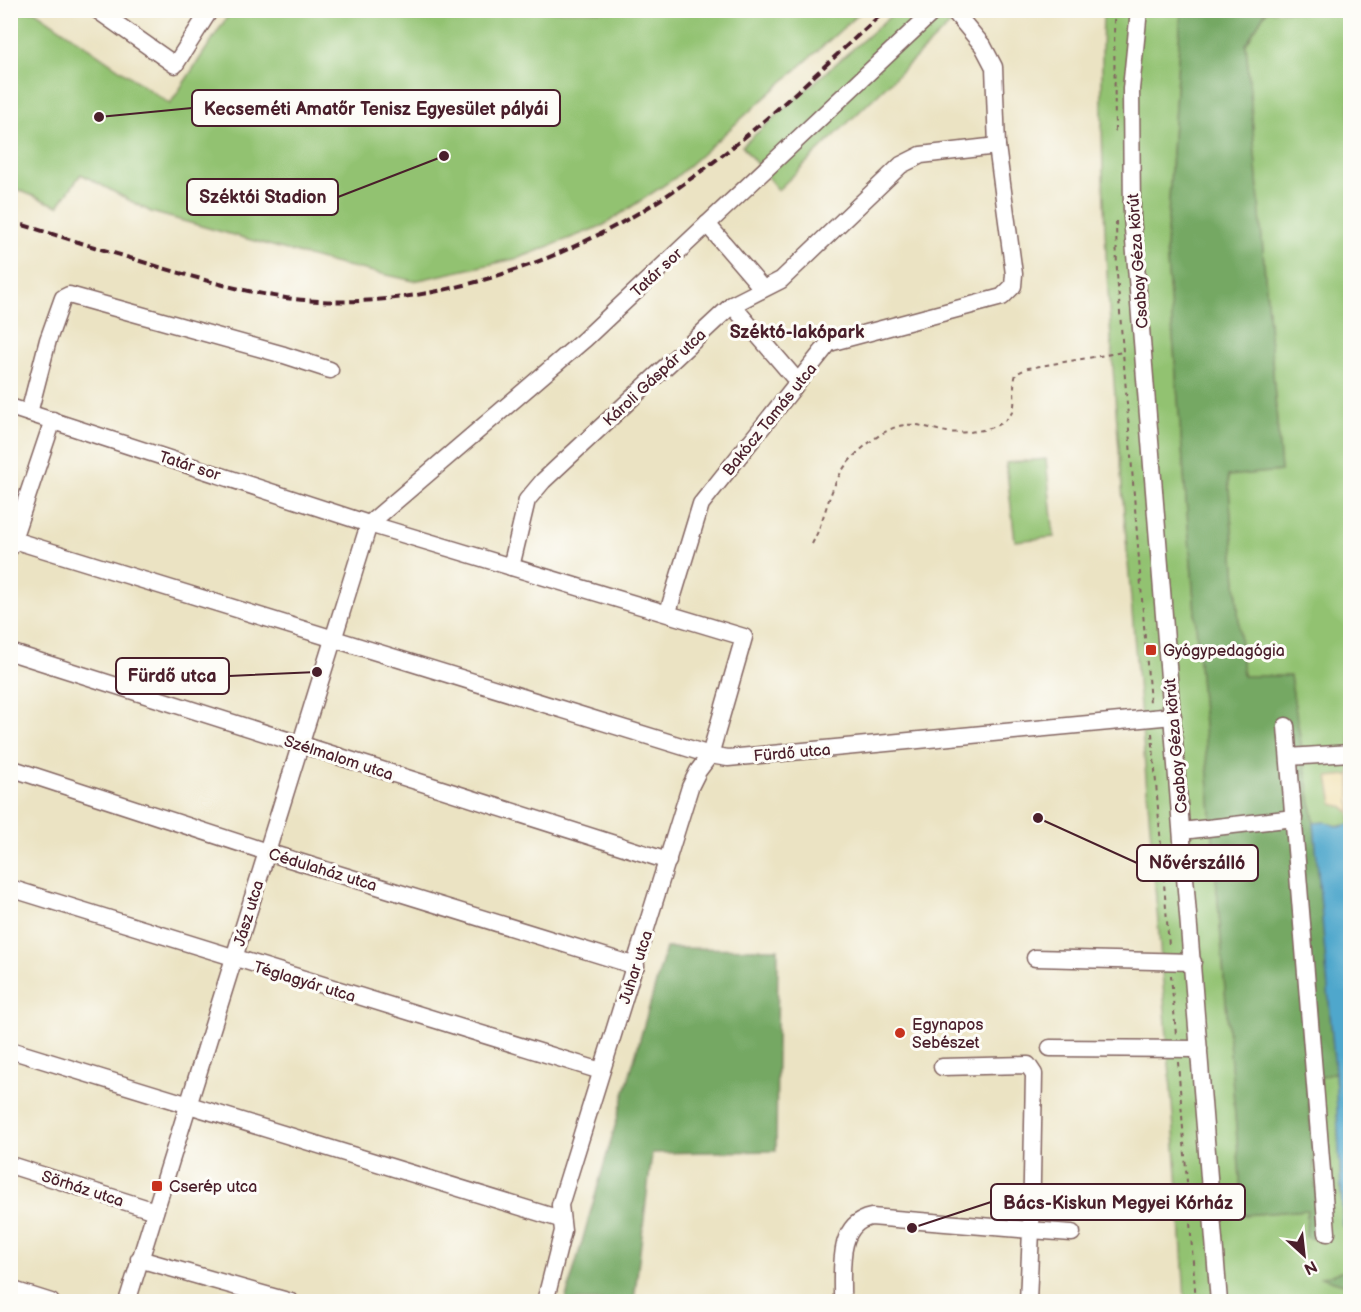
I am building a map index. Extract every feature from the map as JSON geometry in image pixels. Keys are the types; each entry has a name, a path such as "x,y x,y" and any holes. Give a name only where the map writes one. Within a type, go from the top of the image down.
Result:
{"street":[{"path":"97,10 175,65 210,10"},
{"name":"Tatár sor","path":"369,524 585,339 935,10"},
{"name":"Bakócz Tamás utca","path":"668,612 701,504 829,344 1002,297 1013,286 1014,274 996,147 994,67 983,46 953,10"},
{"name":"Csabay Géza körút","path":"1139,10 1131,89 1132,216 1219,1302"},
{"name":"Károli Gáspár utca","path":"511,567 527,500 543,481 732,305 781,280 910,159 996,147"},
{"path":"707,224 762,288"},
{"path":"29,413 48,340 63,298 69,295 330,370"},
{"path":"732,305 798,382"},
{"name":"Tatár sor","path":"10,407 369,524 668,612 744,637"},
{"path":"11,542 53,420"},
{"name":"Jász utca","path":"127,1302 369,524"},
{"name":"Fürdő utca","path":"11,542 334,638 710,755 728,758 1173,716"},
{"name":"Juhar utca","path":"545,1302 563,1231 560,1205 690,787 710,755 744,637"},
{"name":"Szélmalom utca","path":"10,652 668,861"},
{"path":"1286,726 1327,1233"},
{"path":"1289,757 1350,753"},
{"name":"Cédulaház utca","path":"10,768 267,852 636,966"},
{"path":"1182,831 1294,818"},
{"name":"Téglagyár utca","path":"10,888 601,1071"},
{"path":"1035,958 1192,962"},
{"path":"1050,1048 1177,1051 1199,1049"},
{"path":"10,1050 560,1219"},
{"path":"942,1067 1028,1065 1034,1074 1028,1302"},
{"name":"Sörház utca","path":"10,1165 155,1211"},
{"path":"842,1302 845,1239 850,1230 864,1219 1072,1233"},
{"path":"139,1258 291,1302"},
{"path":"10,1289 51,1302"}],"path":[{"path":"1114,10 1115,142"},
{"path":"1116,214 1117,273 1196,1302"},
{"path":"812,544 823,522 836,477 852,458 894,427 908,424 949,432 982,430 999,424 1011,414 1015,401 1012,387 1016,374 1028,368 1123,352"}],"green space":[{"path":"10,11 35,11 170,104 231,11 862,11 675,178 604,225 519,258 414,281 333,263 151,212 81,174 58,206 11,187"},
{"path":"896,11 964,11 778,190 742,146"},
{"path":"1103,11 1181,11 1166,248 1243,1215 1307,1210 1320,1240 1307,1082 1335,1072 1343,1226 1350,1231 1350,1270 1322,1277 1350,1286 1350,1301 1185,1301 1108,293 1102,152"},
{"path":"1181,11 1266,11 1246,44 1281,471 1228,476 1243,676 1290,676 1314,823 1335,1072 1307,1083 1320,1240 1306,1237 1307,1210 1243,1215 1166,248"},
{"path":"1266,11 1350,11 1350,824 1345,825 1314,823 1290,677 1243,677 1228,475 1281,471 1246,44"},
{"path":"1046,459 1054,537 1015,541 1006,463"},
{"path":"666,948 778,949 776,1151 652,1153 634,1301 565,1301"},
{"path":"1349,1270 1350,1286 1321,1277"}],"sand":[{"path":"1350,775 1350,813 1344,807 1333,804 1328,777"}],"water":[{"path":"1326,822 1339,827 1350,824 1350,1231 1343,1226 1335,1072 1314,823"}],"railway":[{"path":"10,221 190,276 294,299 345,301 397,298 450,289 552,256 601,234 647,208 689,180 741,140 886,10"}],"place":[{"name":"Kecseméti Amatőr Tenisz Egyesület pályái","path":"99,117"},
{"name":"Széktói Stadion","path":"444,156"},
{"name":"Gyógypedagógia","path":"1151,650"},
{"name":"Fürdő utca","path":"317,672"},
{"name":"Nővérszálló","path":"1038,818"},
{"name":"Egynapos Sebészet","path":"900,1033"},
{"name":"Cserép utca","path":"157,1186"},
{"name":"Bács-Kiskun Megyei Kórház","path":"912,1228"}],"district":[{"name":"Széktó-lakópark","path":"797,332"}]}
